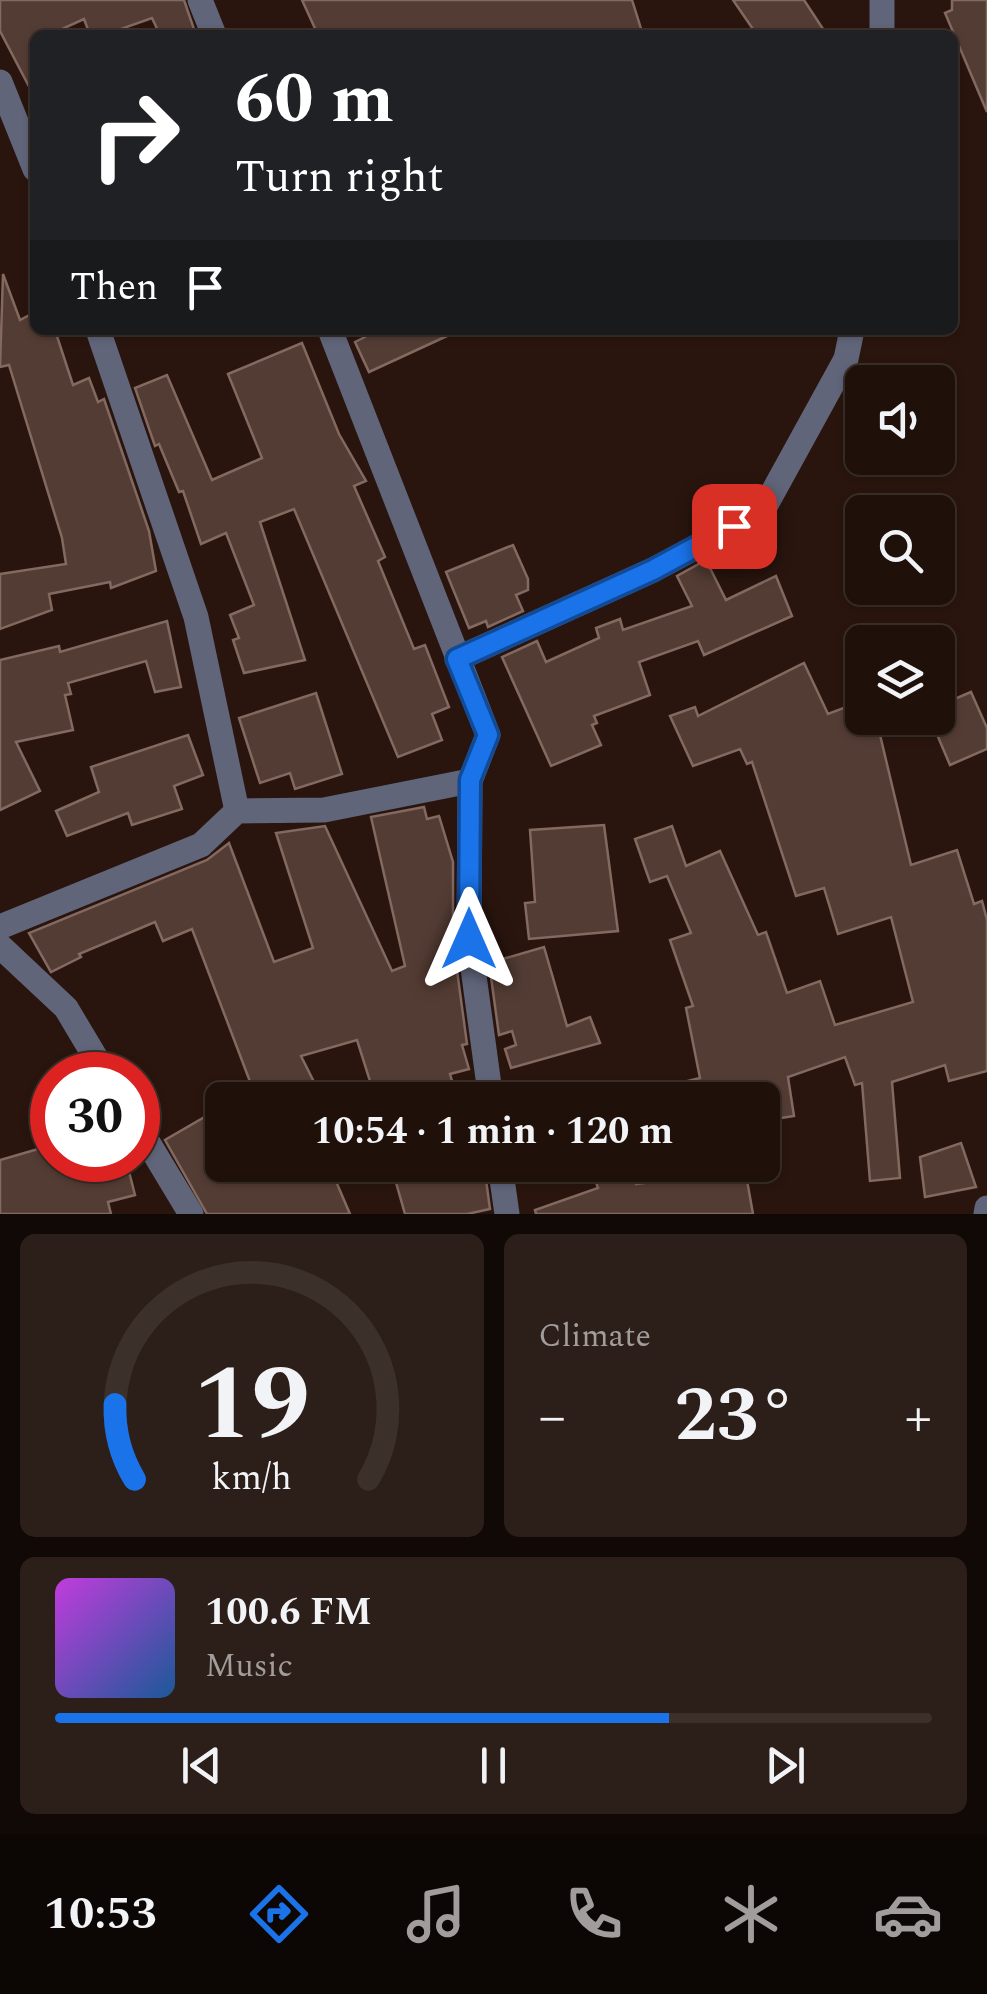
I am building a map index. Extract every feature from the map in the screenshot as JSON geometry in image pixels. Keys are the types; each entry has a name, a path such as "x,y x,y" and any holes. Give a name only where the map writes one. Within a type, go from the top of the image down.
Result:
{"street":[{"path":"200,0 212,30"},
{"path":"882,0 882,30"},
{"path":"0,82 30,157"},
{"path":"100,335 196,616 238,811"},
{"path":"332,335 488,735 470,780 469,939 489,1082"},
{"path":"457,659 653,570 762,512 846,359 851,335"},
{"path":"0,927 201,845 238,811 324,810 470,780"},
{"path":"0,946 66,1008 92,1052"},
{"path":"160,1162 192,1214"},
{"path":"502,1182 506,1214"}],"building":[{"path":"0,0 184,0 194,30 158,30 152,18 118,30 88,30 84,19 60,30 30,30 30,88 0,31"},
{"path":"302,0 632,0 641,30 316,30"},
{"path":"733,0 804,0 824,30 754,30"},
{"path":"952,0 987,0 987,112 958,44 958,30 952,30 945,13 952,10"},
{"path":"3,274 20,320 30,315 30,335 57,335 73,385 89,378 98,402 104,399 149,531 156,571 111,588 110,582 49,594 52,610 0,629 0,574 66,564 62,538 9,365 0,367"},
{"path":"449,335 369,372 355,342 365,337"},
{"path":"302,343 339,434 366,481 354,486 385,557 378,561 414,649 425,645 449,707 432,714 442,740 398,757 294,509 260,522 305,660 244,673 233,640 239,638 230,615 254,605 226,533 201,544 183,491 179,492 159,444 155,446 135,388 167,375 212,480 262,458 228,374"},
{"path":"513,545 528,579 528,590 516,595 523,611 488,627 486,621 469,628 446,572"},
{"path":"706,560 726,600 776,576 792,616 704,655 698,641 639,662 650,695 594,716 597,723 592,725 601,745 551,766 502,657 537,641 546,662 599,638 596,628 620,619 623,630 692,606 677,576"},
{"path":"167,621 181,687 155,692 146,661 68,683 71,694 65,695 73,730 16,742 40,791 0,810 0,660 59,646 60,652"},
{"path":"804,663 828,714 845,708 845,735 880,735 911,865 957,850 974,904 982,901 987,920 987,1071 949,1081 945,1065 892,1082 900,1178 870,1181 862,1083 855,1085 845,1057 788,1077 794,1116 780,1118 780,1082 684,1082 700,1078 686,1008 693,1006 670,940 691,933 667,876 650,882 635,839 672,826 686,866 720,851 758,935 766,932 787,993 820,981 835,1025 913,1002 891,917 838,934 824,888 796,896 752,762 747,764 740,749 693,766 670,716 695,707 698,716"},
{"path":"971,692 987,728 987,749 950,765 937,735 955,735 955,699"},
{"path":"316,693 342,774 295,789 290,773 260,783 239,718"},
{"path":"188,735 203,775 174,786 182,809 132,825 128,813 67,836 56,811 99,792 91,767"},
{"path":"424,807 427,819 439,816 453,862 453,941 467,1044 462,1045 469,1069 450,1074 452,1082 370,1082 357,1040 301,1056 314,1082 250,1082 192,929 163,941 155,922 79,954 81,957 51,972 29,933 207,860 229,843 274,962 313,948 276,833 325,826 392,971 405,966 371,817"},
{"path":"604,825 618,931 529,939 525,903 535,902 530,830"},
{"path":"544,947 567,1026 590,1017 600,1043 511,1068 505,1049 516,1045 512,1031 499,1035 489,963"},
{"path":"205,1117 205,1182 336,1182 350,1214 207,1214 165,1140"},
{"path":"961,1143 976,1187 925,1197 920,1157"},
{"path":"30,1151 30,1182 132,1182 135,1195 108,1202 111,1214 0,1214 0,1160"},
{"path":"396,1182 486,1182 490,1209 467,1214 405,1214"},
{"path":"596,1182 747,1182 753,1214 536,1214 535,1210 598,1188"}],"route":[{"path":"469,939 470,780 488,735 457,659 653,570 734,526"}]}
